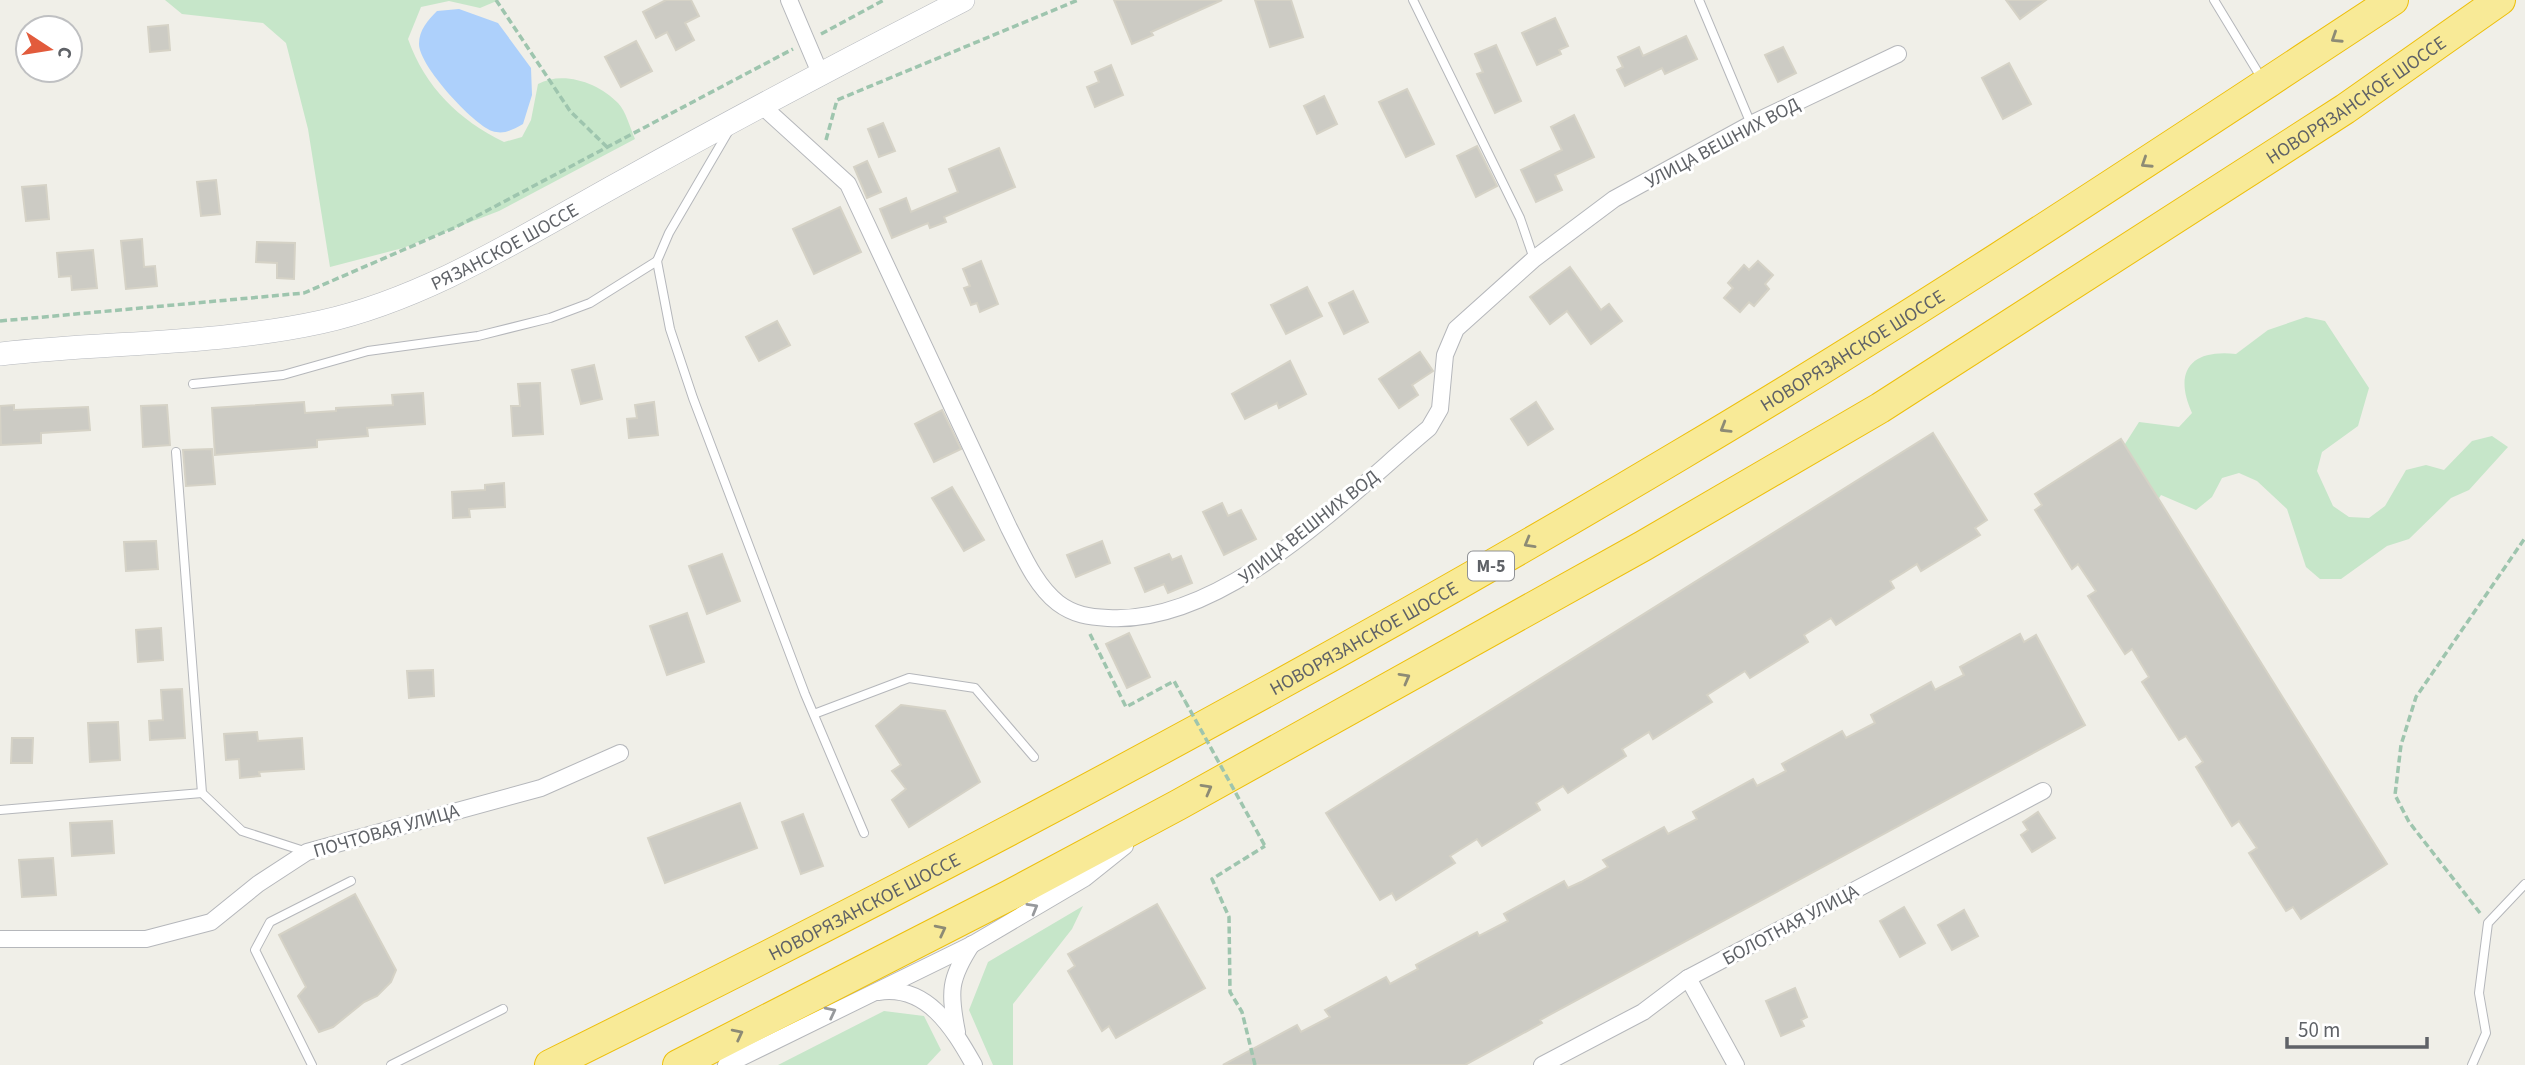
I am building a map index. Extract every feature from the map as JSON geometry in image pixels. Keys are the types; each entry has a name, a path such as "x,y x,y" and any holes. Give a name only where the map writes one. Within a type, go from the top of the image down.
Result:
{"highway":[{"name":"НОВОРЯЗАНСКОЕ ШОССЕ","path":"550,1065 926,875 1416,609 1681,455 1988,267 2393,0"},
{"name":"НОВОРЯЗАНСКОЕ ШОССЕ","path":"678,1065 1008,896 1178,805 1643,546 1880,408 2310,132 2500,0"}],"main road":[{"name":"РЯЗАНСКОЕ ШОССЕ","path":"0,354 273,330 322,321 367,308 479,260 761,104 963,0"}],"street":[{"path":"789,0 820,73"},
{"name":"УЛИЦА ВЕШНИХ ВОД","path":"761,104 848,184 1009,528 1036,577 1057,603 1081,616 1127,619 1183,607 1232,585 1266,564 1429,428 1440,409 1445,355 1455,329 1534,259 1614,199 1751,124 1898,54"},
{"name":"ПОЧТОВАЯ УЛИЦА","path":"0,939 146,939 211,922 258,884 307,852 541,788 620,753"},
{"name":"БОЛОТНАЯ УЛИЦА","path":"1542,1065 1643,1012 1688,978 2043,791"},
{"path":"726,1065 866,994 973,944 1085,878 1178,805"},
{"path":"958,1037 952,1003 955,970 973,944"},
{"path":"1688,978 1736,1065"},
{"path":"866,994 895,989 917,996 938,1011 958,1037 974,1065"}],"lane":[{"path":"1413,0 1520,218 1534,259"},
{"path":"1699,0 1751,124"},
{"path":"2214,0 2265,84"},
{"path":"737,117 669,233 657,261 670,329 692,398 814,714 864,833"},
{"path":"193,384 283,375 368,351 478,336 550,318 590,303 657,261"},
{"path":"176,452 202,793 242,831 307,852"},
{"path":"814,714 909,678 975,688 1034,757"},
{"path":"0,810 202,793"},
{"path":"312,1065 255,950 270,922 351,881"},
{"path":"2472,1065 2486,1033 2479,993 2488,923 2525,884"},
{"path":"391,1065 503,1009"}],"path":[{"path":"496,0 570,111 607,147"},
{"path":"0,321 304,293 456,227 884,0"},
{"path":"819,156 832,127 837,100 1078,0"},
{"path":"2488,923 2409,822 2395,795 2401,744 2416,696 2525,538"},
{"path":"1081,616 1126,707 1174,681 1265,846 1218,872 1212,879 1229,917 1230,992 1242,1012 1255,1065"}],"green space":[{"path":"165,0 499,0 480,8 449,1 421,7 408,39 424,72 446,100 472,123 504,142 522,137 531,120 538,84 558,78 580,81 601,90 621,106 635,139 499,211 403,248 330,267 308,129 286,43 263,23 182,14"},
{"path":"2306,317 2325,321 2369,388 2358,426 2322,452 2317,471 2333,506 2349,517 2369,518 2385,506 2406,470 2426,465 2444,470 2472,441 2492,436 2508,447 2469,490 2451,498 2409,539 2387,546 2341,579 2320,579 2306,567 2287,509 2257,481 2239,473 2222,478 2212,497 2196,510 2161,495 2151,511 2118,455 2139,422 2179,427 2192,413 2185,385 2190,366 2197,359 2220,353 2236,354 2268,330"},
{"path":"1083,906 1072,929 1013,1004 1013,1065 993,1065 969,1010 988,962"},
{"path":"884,1011 924,1016 941,1050 927,1065 778,1065"}],"water":[{"path":"459,9 498,23 531,68 532,95 523,124 512,130 492,131 473,118 448,93 421,54 421,34 430,18 437,11"}],"building":[{"path":"666,0 691,0 699,16 685,23 694,40 676,50 667,32 656,38 643,12"},
{"path":"1114,0 1222,0 1151,32 1153,35 1132,44"},
{"path":"1255,0 1291,0 1303,37 1270,47"},
{"path":"2006,0 2046,0 2020,19"},
{"path":"1555,18 1568,46 1559,50 1561,54 1537,65 1522,33"},
{"path":"168,25 170,50 150,52 148,27"},
{"path":"1686,36 1697,59 1665,74 1662,68 1625,86 1617,70 1623,67 1618,57 1639,47 1643,56"},
{"path":"636,41 652,71 621,87 605,57"},
{"path":"1496,45 1521,101 1495,113 1477,74 1483,72 1475,54"},
{"path":"1783,47 1796,73 1778,82 1765,55"},
{"path":"2009,63 2031,104 2003,119 1982,78"},
{"path":"1111,65 1123,95 1095,107 1087,87 1099,82 1095,72"},
{"path":"1407,89 1434,144 1406,157 1379,102"},
{"path":"1324,96 1337,124 1317,134 1304,106"},
{"path":"1574,115 1594,157 1555,175 1562,190 1536,202 1521,170 1562,150 1551,127"},
{"path":"883,123 895,151 879,157 868,129"},
{"path":"1477,146 1497,186 1476,197 1457,156"},
{"path":"999,148 1015,187 944,217 946,222 930,228 928,223 892,238 880,209 906,198 911,212 958,192 949,169"},
{"path":"867,161 881,192 867,198 854,167"},
{"path":"216,180 220,214 201,216 197,182"},
{"path":"46,185 49,219 26,221 22,187"},
{"path":"840,207 861,252 814,274 793,229"},
{"path":"142,239 144,267 155,266 157,286 126,289 121,241"},
{"path":"257,242 295,243 294,279 277,278 277,263 256,262"},
{"path":"93,250 97,288 72,290 71,276 59,277 57,253"},
{"path":"981,261 998,304 980,312 977,303 971,305 964,288 970,286 963,269"},
{"path":"1758,261 1773,275 1765,284 1769,289 1754,306 1749,302 1740,312 1724,298 1733,288 1728,283 1744,265 1749,270"},
{"path":"1570,267 1601,310 1609,304 1622,321 1591,344 1567,311 1550,324 1530,297"},
{"path":"1307,287 1322,316 1286,334 1271,305"},
{"path":"1353,291 1368,322 1344,334 1329,303"},
{"path":"777,321 790,345 759,361 746,337"},
{"path":"1420,352 1433,371 1412,385 1418,395 1399,408 1379,379"},
{"path":"1290,361 1306,394 1279,408 1277,403 1245,419 1232,394"},
{"path":"594,365 602,399 581,404 572,370"},
{"path":"540,383 543,434 513,436 511,406 520,406 518,384"},
{"path":"423,393 425,424 367,428 368,436 317,440 317,447 215,455 212,408 304,402 305,413 336,411 336,408 393,405 392,395"},
{"path":"654,402 658,435 629,438 627,419 637,418 635,405"},
{"path":"1536,402 1553,429 1528,445 1511,419"},
{"path":"14,405 14,410 88,407 90,430 41,433 41,443 1,445 0,406"},
{"path":"167,405 170,445 143,447 141,406"},
{"path":"942,410 961,449 934,462 915,424"},
{"path":"1933,433 1987,520 1975,528 1980,535 1921,571 1917,564 1890,581 1894,588 1836,625 1831,618 1804,635 1808,642 1750,678 1745,671 1707,695 1712,702 1653,739 1649,732 1622,749 1626,756 1568,793 1563,786 1536,803 1540,810 1482,846 1477,839 1450,856 1455,863 1396,900 1392,893 1380,900 1326,813"},
{"path":"2121,439 2387,864 2301,919 2293,907 2286,911 2249,853 2257,848 2239,821 2232,826 2196,767 2203,762 2186,736 2179,740 2142,682 2149,677 2132,649 2125,654 2088,596 2096,591 2078,564 2072,569 2035,510 2042,505 2035,494"},
{"path":"212,449 215,484 186,486 183,450"},
{"path":"504,483 505,507 469,509 470,517 453,518 452,492 485,490 485,485"},
{"path":"952,487 984,540 964,551 932,498"},
{"path":"1222,503 1228,516 1241,510 1256,539 1224,555 1203,512"},
{"path":"156,541 158,569 126,571 124,542"},
{"path":"1102,541 1110,563 1076,577 1067,555"},
{"path":"722,554 740,601 707,614 689,566"},
{"path":"1169,554 1172,560 1181,556 1192,583 1168,593 1164,584 1145,592 1135,568"},
{"path":"687,613 704,662 667,675 650,626"},
{"path":"161,628 163,660 138,662 136,630"},
{"path":"1129,633 1150,677 1127,688 1106,644"},
{"path":"2020,634 2024,642 2036,635 2085,725 1540,1020 1542,1023 1465,1065 1223,1065 1297,1025 1301,1032 1330,1017 1325,1010 1386,977 1390,984 1418,969 1416,965 1477,932 1479,936 1508,921 1504,914 1564,881 1568,888 1581,882 1608,867 1603,860 1664,827 1668,834 1697,819 1693,812 1753,779 1757,786 1786,771 1782,764 1842,731 1846,738 1875,723 1871,715 1931,682 1935,690 1964,675 1960,667"},
{"path":"433,670 434,696 409,698 407,671"},
{"path":"182,689 185,738 150,740 149,721 163,720 161,690"},
{"path":"901,705 945,711 980,782 909,827 892,800 906,789 892,771 901,765 876,726"},
{"path":"118,722 120,760 90,762 88,723"},
{"path":"257,732 258,741 302,738 304,769 259,772 260,776 240,778 239,759 226,760 224,734"},
{"path":"12,738 33,738 32,763 11,763"},
{"path":"740,803 757,848 665,883 648,838"},
{"path":"2038,812 2055,838 2032,852 2021,835 2028,830 2023,822"},
{"path":"803,814 823,866 801,874 782,822"},
{"path":"112,821 114,853 72,856 70,823"},
{"path":"53,858 56,895 22,897 19,860"},
{"path":"355,894 396,970 391,982 377,996 364,1002 333,1027 319,1032 298,996 306,987 279,935"},
{"path":"1157,904 1205,988 1116,1038 1109,1026 1102,1031 1068,971 1075,966 1068,954"},
{"path":"1904,907 1925,943 1900,957 1880,921"},
{"path":"1964,910 1978,936 1952,950 1938,925"},
{"path":"1795,988 1807,1017 1801,1020 1804,1026 1781,1036 1766,1001"}]}
